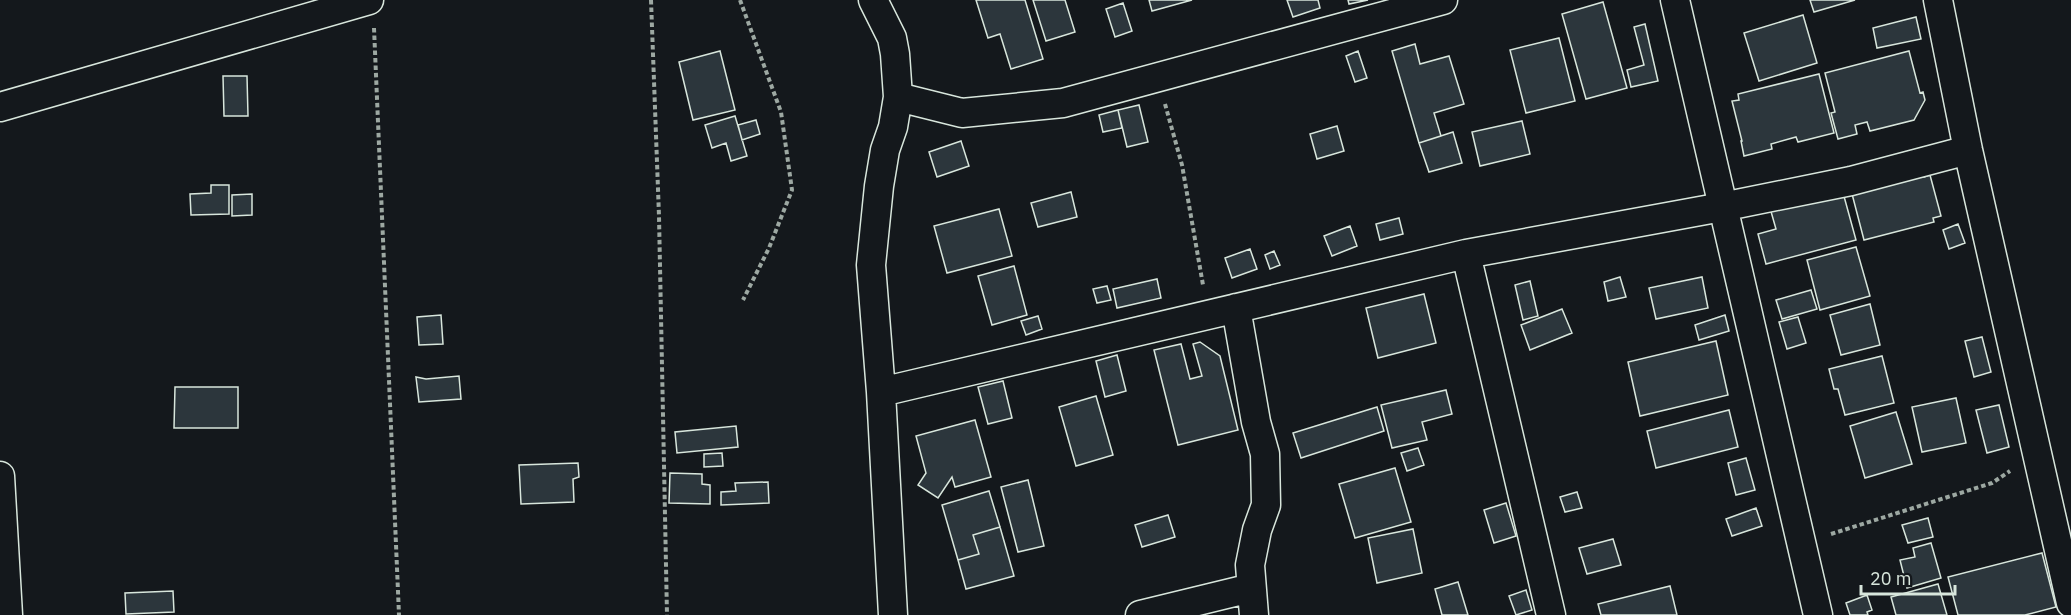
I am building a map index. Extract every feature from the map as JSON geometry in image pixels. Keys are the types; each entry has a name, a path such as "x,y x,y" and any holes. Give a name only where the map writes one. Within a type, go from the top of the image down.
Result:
{"street":[{"path":"873,0 891,38 895,54 897,98 893,127 885,150 879,186 871,265 893,615"},
{"path":"897,98 962,112 1063,103 1443,0"},
{"path":"1675,0 1818,615"},
{"path":"1938,0 1968,150 2071,603"},
{"path":"0,107 372,12"},
{"path":"880,392 1466,254 1851,181 1968,150"},
{"path":"1466,254 1551,615"},
{"path":"1140,615 1253,602 1250,565 1257,530 1266,505 1265,454 1236,308"},
{"path":"0,476 8,615"}],"path":[{"path":"651,0 659,216 667,615"},
{"path":"740,0 780,112 792,190 769,248 743,300"},
{"path":"372,12 399,615"},
{"path":"1157,78 1182,165 1208,315"},
{"path":"1801,544 1992,483 2038,452"}],"building":[{"path":"976,0 1025,0 1043,59 1011,69 1000,34 988,38"},
{"path":"1033,0 1065,0 1075,32 1046,41"},
{"path":"1149,0 1192,0 1152,11"},
{"path":"1287,0 1318,0 1320,8 1293,17"},
{"path":"1348,0 1368,0 1349,4"},
{"path":"1810,0 1855,0 1814,12"},
{"path":"1603,2 1627,88 1586,99 1562,14"},
{"path":"1123,3 1132,31 1115,37 1106,9"},
{"path":"1803,15 1817,63 1759,81 1744,33"},
{"path":"1916,17 1921,39 1877,48 1873,28"},
{"path":"1645,24 1658,81 1631,87 1627,70 1644,65 1634,27"},
{"path":"1559,38 1575,101 1526,113 1510,50"},
{"path":"1415,44 1420,64 1449,56 1464,104 1434,113 1441,136 1419,143 1392,51"},
{"path":"720,51 735,110 693,120 679,62"},
{"path":"1358,51 1367,78 1355,82 1346,56"},
{"path":"1909,51 1920,93 1923,92 1925,100 1914,120 1870,131 1867,122 1855,125 1857,134 1838,139 1831,113 1835,112 1825,73"},
{"path":"1819,74 1834,133 1798,142 1796,137 1771,144 1772,149 1744,156 1732,101 1739,100 1738,94"},
{"path":"223,76 247,76 248,116 224,116"},
{"path":"1139,105 1148,142 1127,147 1118,110"},
{"path":"1118,110 1122,128 1103,132 1099,115"},
{"path":"735,116 747,156 731,161 726,143 712,148 705,125"},
{"path":"756,120 760,134 742,140 738,125"},
{"path":"1522,121 1530,154 1480,166 1472,132"},
{"path":"1337,126 1344,151 1317,159 1310,134"},
{"path":"1453,132 1462,163 1429,172 1419,143"},
{"path":"961,141 969,166 937,177 929,152"},
{"path":"1922,170 1924,177 1930,175 1941,216 1933,218 1934,222 1864,240 1851,190"},
{"path":"211,185 229,185 229,214 191,215 190,194 211,193"},
{"path":"1842,189 1856,240 1766,264 1758,234 1776,229 1770,208"},
{"path":"1071,192 1077,217 1038,227 1031,203"},
{"path":"252,194 252,215 232,216 232,195"},
{"path":"999,209 1012,256 947,273 934,226"},
{"path":"1399,218 1403,234 1380,240 1376,224"},
{"path":"1958,224 1965,243 1949,249 1943,230"},
{"path":"1350,226 1357,246 1332,256 1324,236"},
{"path":"1856,247 1870,296 1820,310 1807,260"},
{"path":"1250,249 1257,269 1232,278 1225,258"},
{"path":"1274,251 1280,265 1270,269 1265,255"},
{"path":"1014,266 1027,315 992,325 978,276"},
{"path":"1620,277 1626,297 1608,301 1604,282"},
{"path":"1702,277 1708,308 1656,319 1649,288"},
{"path":"1157,279 1161,298 1117,308 1113,289"},
{"path":"1530,281 1538,316 1523,320 1515,285"},
{"path":"1107,286 1111,300 1097,303 1093,289"},
{"path":"1811,290 1817,309 1782,319 1776,300"},
{"path":"1424,294 1436,343 1378,358 1366,308"},
{"path":"1870,304 1880,345 1841,355 1830,315"},
{"path":"1562,309 1572,333 1530,350 1521,325"},
{"path":"441,315 443,344 419,345 417,317"},
{"path":"1725,315 1729,331 1699,340 1695,325"},
{"path":"1038,316 1042,329 1026,335 1021,321"},
{"path":"1798,317 1806,343 1787,349 1779,322"},
{"path":"1982,337 1991,372 1974,377 1965,341"},
{"path":"1716,341 1728,395 1640,416 1628,362"},
{"path":"1200,342 1220,356 1238,430 1178,445 1154,350 1181,344 1190,379 1202,376 1193,344"},
{"path":"1117,355 1126,391 1105,397 1096,361"},
{"path":"1882,356 1894,403 1845,415 1838,389 1834,389 1829,369"},
{"path":"459,376 461,399 419,402 416,377 426,379"},
{"path":"1003,381 1012,418 988,424 978,387"},
{"path":"175,387 238,387 238,428 174,428"},
{"path":"1446,390 1452,414 1422,422 1427,440 1392,448 1381,405"},
{"path":"1096,396 1113,455 1076,466 1059,407"},
{"path":"1956,398 1966,443 1922,452 1912,407"},
{"path":"1999,405 2009,447 1987,453 1976,410"},
{"path":"1377,407 1384,431 1301,458 1293,433"},
{"path":"1729,410 1738,447 1656,468 1647,431"},
{"path":"1896,412 1912,464 1865,478 1850,426"},
{"path":"975,420 991,477 955,487 952,477 938,498 918,485 926,473 916,436"},
{"path":"736,426 738,447 677,453 675,432"},
{"path":"1418,448 1424,465 1407,471 1401,453"},
{"path":"722,453 723,466 704,467 704,454"},
{"path":"1746,458 1755,490 1736,495 1728,463"},
{"path":"578,463 579,477 573,479 574,502 521,504 519,465"},
{"path":"1395,468 1411,522 1355,538 1339,484"},
{"path":"670,473 702,474 702,484 710,485 710,504 669,503"},
{"path":"1028,480 1044,546 1018,552 1001,487"},
{"path":"768,482 769,503 721,505 721,492 736,491 735,483"},
{"path":"989,491 1000,527 973,535 979,554 958,560 942,505"},
{"path":"1577,492 1582,508 1565,512 1560,497"},
{"path":"1506,503 1516,536 1494,543 1484,510"},
{"path":"1756,508 1762,526 1732,536 1726,519"},
{"path":"1168,515 1175,537 1142,547 1135,525"},
{"path":"1928,518 1933,537 1908,543 1902,525"},
{"path":"1000,527 1014,576 966,589 958,560 979,554 973,535"},
{"path":"1413,529 1422,573 1377,583 1368,538"},
{"path":"1613,539 1621,565 1587,574 1579,548"},
{"path":"1931,543 1941,578 1907,588 1900,560 1915,557 1913,548"},
{"path":"2042,553 2056,607 2025,615 1958,615 1948,577"},
{"path":"1458,582 1468,615 1442,615 1435,589"},
{"path":"1938,584 1947,615 1896,615 1891,597"},
{"path":"1670,586 1677,615 1601,615 1598,604"},
{"path":"1526,590 1532,610 1516,615 1509,596"},
{"path":"173,591 174,612 126,614 125,593"},
{"path":"1867,595 1872,610 1867,612 1868,615 1850,615 1846,603"}]}
